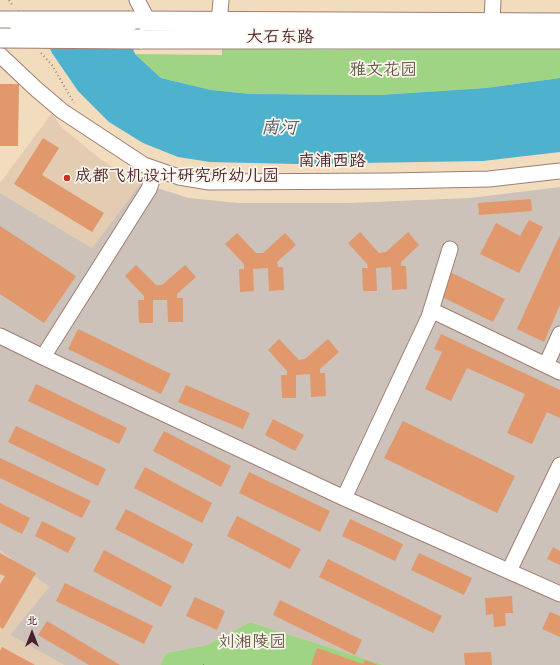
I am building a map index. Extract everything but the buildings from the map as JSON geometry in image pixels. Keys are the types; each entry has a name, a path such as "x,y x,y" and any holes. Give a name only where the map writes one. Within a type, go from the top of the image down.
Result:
{"main road":[{"name":"大石东路","path":"13,21 560,23"},
{"name":"大石东路","path":"0,38 560,39"}],"street":[{"path":"138,0 139,21"},
{"path":"219,22 221,0"},
{"path":"492,22 493,0"},
{"name":"南浦西路","path":"0,55 62,111 144,165 179,177 209,182 390,181 489,179 560,171"},
{"path":"43,357 149,189 156,169"},
{"path":"344,498 429,317 450,249"},
{"path":"431,310 560,372"},
{"path":"546,365 560,334"},
{"path":"0,336 344,498 560,594"},
{"path":"509,571 560,466"}],"path":[{"path":"9,0 13,21"},
{"path":"28,39 52,65 78,108"}],"shaded area":[{"name":"成都飞机设计研究所幼儿园","path":"52,113 61,127 99,158 120,172 141,183 92,248 0,193 0,183"},
{"path":"141,183 189,198 238,203 348,203 470,198 560,187 560,665 384,665 250,622 207,645 166,653 160,665 64,665 10,635 49,587 0,550 0,193 92,248"},
{"path":"0,550 49,587 10,635 64,665 0,665"}],"green space":[{"name":"雅文花园","path":"560,47 560,78 486,88 379,95 251,94 211,90 161,78 135,54 222,55 222,48 323,50"},
{"name":"刘湘陵园","path":"250,622 384,665 160,665 166,653 207,645"}],"water":[{"name":"南河","path":"26,0 113,0 135,54 161,78 211,90 251,94 379,95 486,88 560,78 560,152 483,161 297,164 210,162 178,157 143,143 109,122 78,91 52,53"}],"pier":[{"path":"24,0 115,0 136,49 48,49"}],"place":[{"name":"成都飞机设计研究所幼儿园","path":"67,178"}]}
